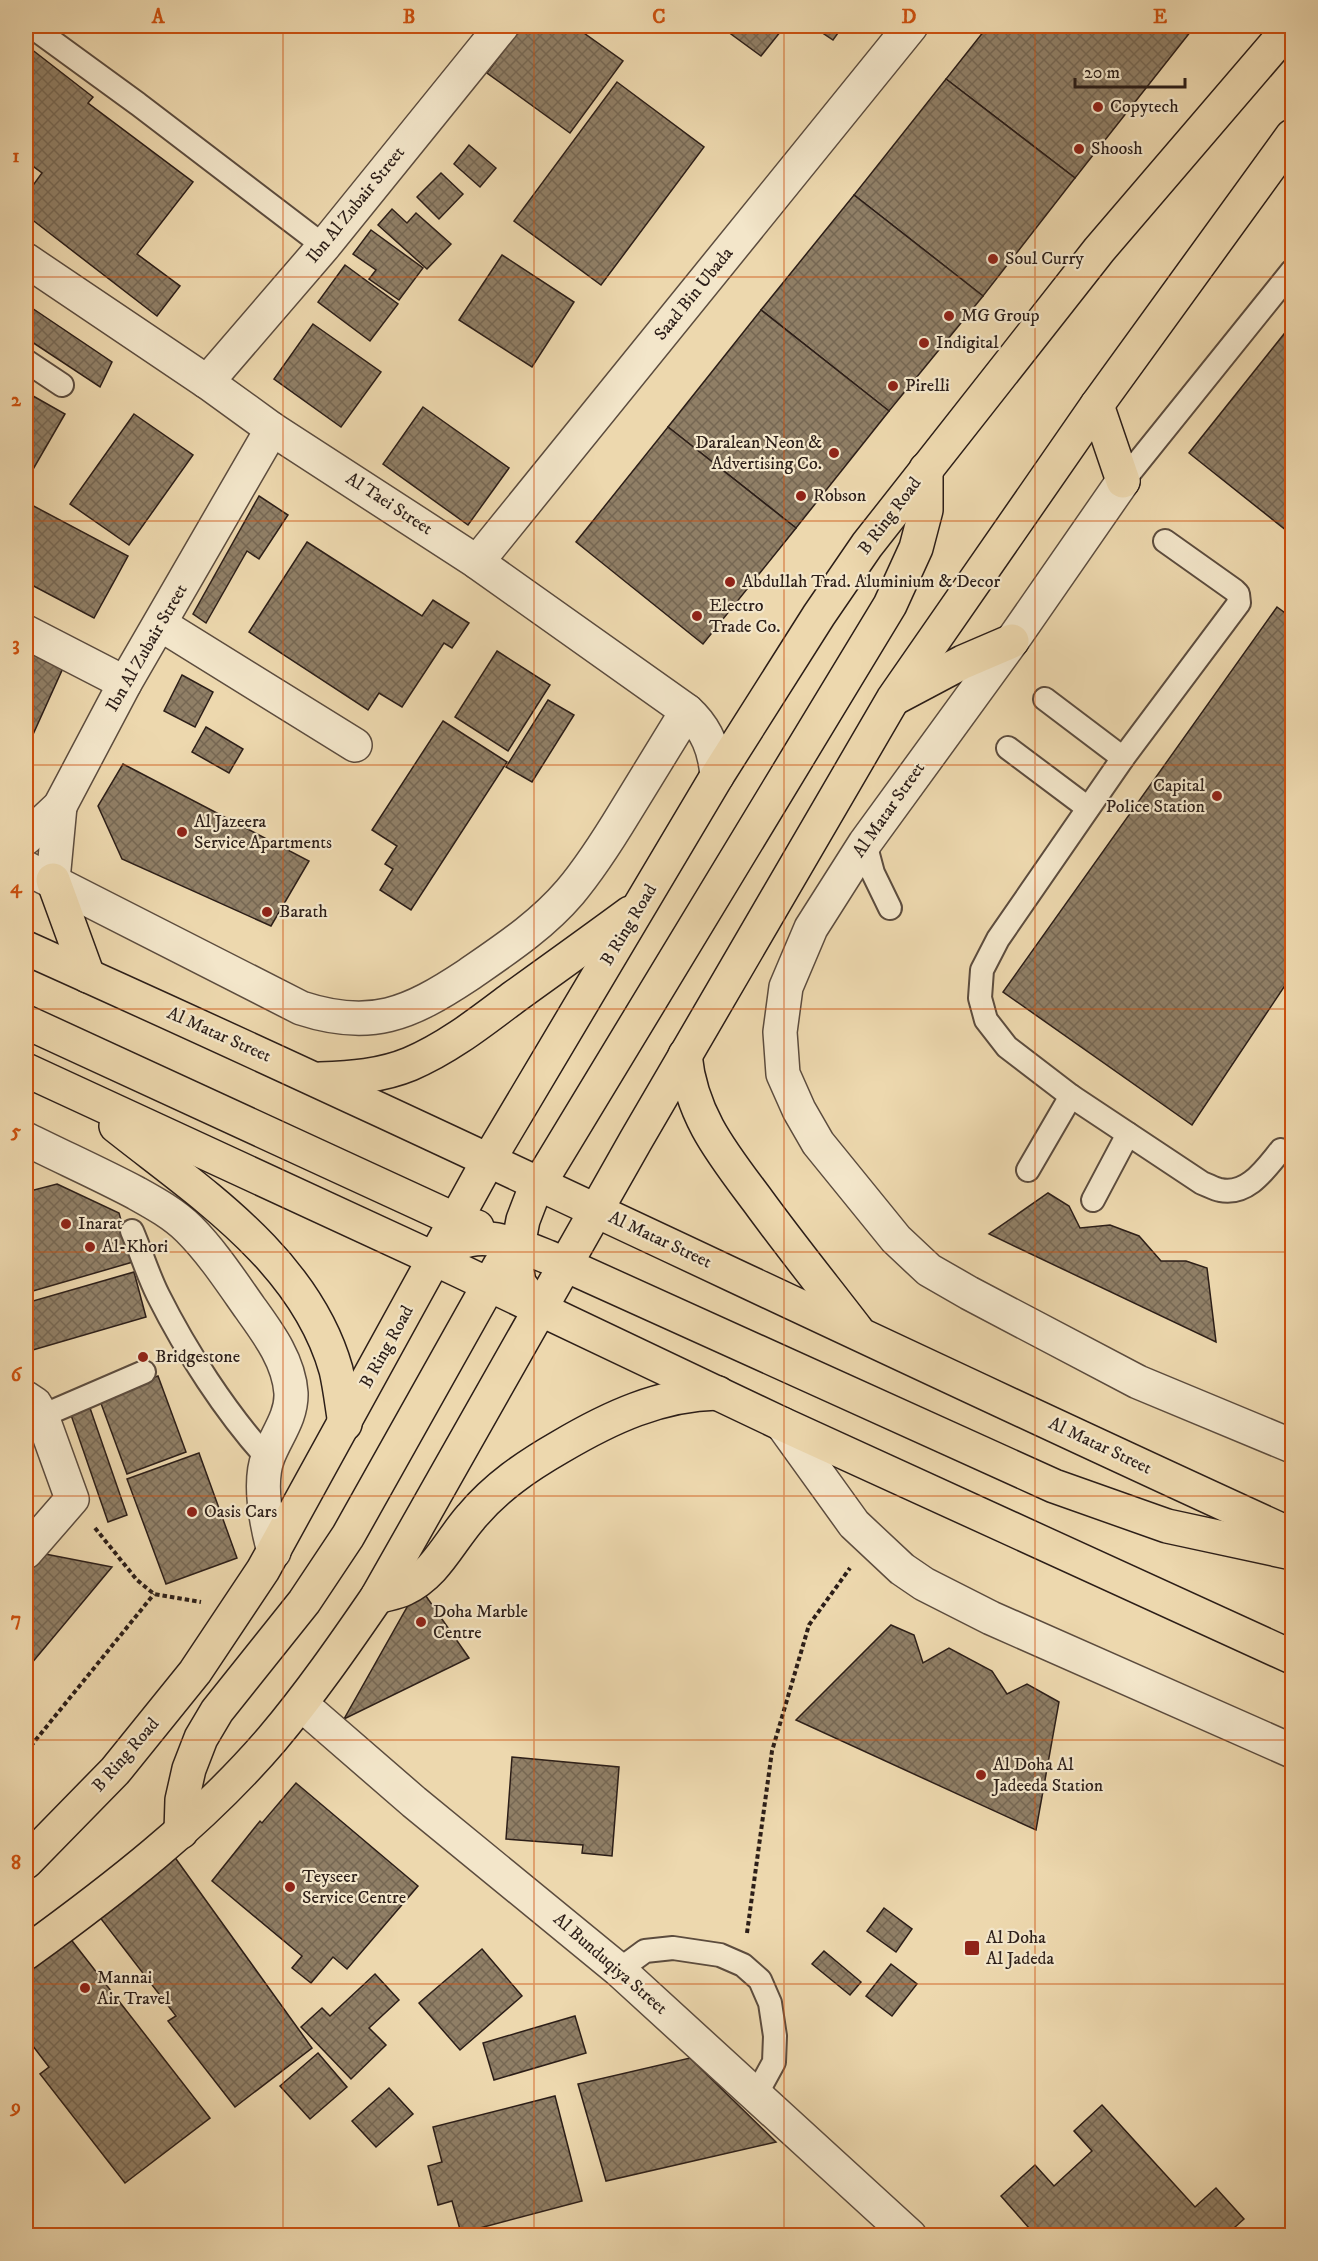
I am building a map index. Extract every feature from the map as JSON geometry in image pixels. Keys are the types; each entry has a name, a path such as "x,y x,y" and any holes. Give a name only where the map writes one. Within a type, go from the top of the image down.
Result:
{"main road":[{"name":"B Ring Road","path":"26,1862 115,1771 195,1672 238,1608 273,1552 345,1424 488,1161 717,776 825,606 867,545 1099,250 1291,26"},
{"path":"26,1953 92,1905 181,1832 243,1770 301,1704 377,1597 685,1055 893,699 1097,405 1293,136"},
{"path":"1097,405 1123,481"},
{"path":"181,1832 182,1800 189,1769 201,1738 217,1711 304,1602 348,1536 515,1240 527,1207 539,1184 890,605 919,539 926,510 926,469"},
{"path":"893,699 963,662 1012,641"},
{"path":"39,874 88,976"},
{"path":"318,1079 353,1078 387,1072 430,1054 479,1023 640,906"},
{"name":"Al Matar Street","path":"26,948 318,1079 488,1161 1293,1535"},
{"path":"26,1022 456,1220 515,1240 565,1265 1054,1486 1167,1526 1293,1553"},
{"path":"685,1055 690,1087 708,1131 789,1244 861,1335"},
{"path":"26,1070 435,1259 782,1424 1293,1657"},
{"path":"77,1094 232,1218 284,1275 303,1300 328,1348 335,1369 345,1424"},
{"path":"488,1161 504,1178 512,1194 519,1282 523,1292 539,1310"},
{"path":"435,1259 447,1248 469,1239 515,1240 567,1232 578,1227 596,1210"},
{"path":"377,1597 403,1590 425,1576 471,1517 496,1491 538,1460 594,1426 635,1409 688,1395 718,1393"}],"street":[{"name":"Ibn Al Zubair Street","path":"207,382 324,246 502,26"},
{"name":"Saad Bin Ubada","path":"477,562 911,26"},
{"name":"Al Taei Street","path":"26,260 207,382 272,429 477,562 687,711 705,732 712,746 717,776"},
{"name":"Ibn Al Zubair Street","path":"39,874 60,806 125,683 272,429"},
{"name":"Al Matar Street","path":"1123,481 1012,641 865,843 811,928 786,987 780,1032 783,1074 799,1110 818,1143 896,1239 928,1270 1138,1382 1293,1446"},
{"path":"160,624 355,745"},
{"path":"26,632 125,683"},
{"path":"39,874 301,1008 344,1019 387,1016 408,1010 442,992 511,945 556,906 594,861 687,711"},
{"name":"Ibn Al Zubair Street","path":"26,838 60,806"},
{"path":"26,1139 155,1204 188,1227 207,1249 277,1350 288,1372 291,1395 287,1415 268,1459 264,1502 273,1552"},
{"path":"26,1552 72,1499 34,1407"},
{"path":"782,1424 854,1524 902,1569 924,1584 991,1618 1293,1751"},
{"name":"Al Bunduqiya Street","path":"301,1704 414,1802 619,1970 910,2235"}],"lane":[{"path":"31,26 138,104 324,246"},
{"path":"1123,481 1293,271"},
{"path":"26,361 62,385"},
{"path":"1165,541 1234,590 1238,594 1239,603 1123,758 998,939 982,970 980,998 986,1020 1007,1047 1071,1096 1202,1182 1220,1190 1232,1191 1247,1186 1289,1148"},
{"path":"1045,699 1123,758"},
{"path":"1008,748 1088,808"},
{"path":"865,843 873,873 890,908"},
{"path":"1028,1170 1071,1096"},
{"path":"1093,1200 1128,1134"},
{"path":"132,1231 158,1295 189,1348 243,1431 268,1459"},
{"path":"34,1407 144,1372"},
{"path":"619,1970 645,1952 673,1948 720,1955 743,1965 760,1980 770,2002 775,2036 774,2062 756,2095"}],"path":[{"path":"72,1499 137,1580 154,1594 238,1608"},
{"path":"743,1965 772,1751 809,1625 870,1541"},
{"path":"26,1752 154,1594"}],"building":[{"path":"522,26 574,26 623,61 570,133 487,73"},
{"path":"720,26 785,26 761,56"},
{"path":"812,26 843,26 833,40"},
{"path":"988,26 1195,26 1075,178 946,79"},
{"path":"26,45 93,97 88,103 193,182 137,254 180,286 157,316 26,215 26,195 42,173 26,161"},
{"path":"946,79 1075,178 983,296 854,195"},
{"path":"617,82 704,147 601,285 514,221"},
{"path":"469,145 496,168 480,187 454,164"},
{"path":"441,173 463,194 439,219 417,197"},
{"path":"854,195 983,296 889,411 761,310"},
{"path":"392,209 407,223 416,213 451,244 427,269 378,225"},
{"path":"371,230 423,268 399,300 369,279 376,270 353,254"},
{"path":"502,255 574,302 532,367 459,320"},
{"path":"345,265 398,304 370,341 318,302"},
{"path":"26,304 112,362 100,387 26,338"},
{"path":"761,310 889,411 796,528 668,427"},
{"path":"313,324 381,372 341,427 274,379"},
{"path":"1292,324 1292,535 1189,453"},
{"path":"26,392 65,414 28,478 26,477"},
{"path":"423,407 509,468 468,525 383,464"},
{"path":"134,414 193,455 129,545 70,504"},
{"path":"668,427 796,528 703,644 576,542"},
{"path":"259,496 288,515 259,559 247,551 206,623 193,614"},
{"path":"26,502 128,556 94,618 26,582"},
{"path":"307,542 422,616 433,600 469,623 452,648 444,643 402,707 379,693 368,710 249,632"},
{"name":"Capital Police Station","path":"1277,607 1292,618 1292,975 1192,1125 1003,992"},
{"path":"26,651 63,668 26,750"},
{"path":"497,651 550,685 508,751 455,717"},
{"path":"182,675 213,692 195,727 164,711"},
{"path":"548,700 574,715 532,782 506,767"},
{"path":"443,721 507,762 411,910 380,890 393,869 385,864 397,846 372,830"},
{"path":"206,727 243,749 229,773 192,752"},
{"name":"Al Jazeera Service Apartments","path":"123,764 309,861 271,926 122,859 98,806"},
{"path":"57,1184 119,1213 133,1262 26,1293 26,1192"},
{"path":"1048,1193 1069,1206 1080,1228 1110,1225 1139,1236 1161,1261 1186,1261 1207,1268 1216,1342 989,1234"},
{"path":"134,1272 146,1317 26,1352 26,1303"},
{"path":"158,1376 186,1452 127,1474 99,1398"},
{"path":"90,1408 127,1515 108,1522 71,1415"},
{"path":"26,1453 33,1475 26,1478"},
{"path":"199,1453 237,1558 166,1584 127,1479"},
{"path":"40,1553 112,1567 26,1670 26,1568"},
{"name":"Doha Marble Centre","path":"419,1586 469,1658 344,1719"},
{"name":"Al Doha Al Jadeeda Station","path":"891,1625 914,1635 923,1663 949,1648 992,1671 1007,1694 1027,1684 1059,1702 1036,1830 796,1720"},
{"path":"512,1757 619,1767 612,1856 582,1853 583,1845 506,1839"},
{"path":"296,1783 418,1886 347,1969 333,1957 311,1983 292,1968 302,1956 212,1881 260,1821 262,1823"},
{"path":"171,1852 312,2048 235,2107 168,2021 176,2016 95,1911"},
{"path":"884,1908 912,1929 896,1952 867,1931"},
{"path":"62,1928 210,2118 125,2183 40,2074 49,2067 26,2037 26,1956"},
{"path":"482,1949 522,1996 460,2050 419,2003"},
{"path":"824,1951 861,1982 850,1995 812,1964"},
{"path":"891,1964 917,1984 892,2016 866,1996"},
{"path":"375,1974 399,2000 369,2028 386,2045 351,2079 301,2027 322,2008 330,2016"},
{"path":"575,2016 586,2053 494,2080 483,2043"},
{"path":"318,2053 347,2087 310,2119 280,2086"},
{"path":"690,2058 776,2142 606,2181 578,2084"},
{"path":"389,2088 413,2114 376,2147 352,2121"},
{"path":"555,2096 582,2201 461,2233 452,2201 438,2205 428,2166 442,2162 433,2127"},
{"path":"1102,2105 1195,2207 1216,2188 1244,2219 1225,2236 1036,2236 1001,2196 1035,2165 1054,2186 1092,2151 1074,2131"}],"place":[{"name":"Copytech","path":"1098,107"},
{"name":"Shoosh","path":"1079,149"},
{"name":"Soul Curry","path":"993,259"},
{"name":"MG Group","path":"949,316"},
{"name":"Indigital","path":"924,343"},
{"name":"Pirelli","path":"893,386"},
{"name":"Daralean Neon & Advertising Co.","path":"834,453"},
{"name":"Robson","path":"801,496"},
{"name":"Abdullah Trad. Aluminium & Decor","path":"730,582"},
{"name":"Electro Trade Co.","path":"697,616"},
{"name":"Capital Police Station","path":"1217,796"},
{"name":"Al Jazeera Service Apartments","path":"182,832"},
{"name":"Barath","path":"267,912"},
{"name":"Inarat","path":"66,1224"},
{"name":"Al-Khori","path":"90,1247"},
{"name":"Bridgestone","path":"143,1357"},
{"name":"Oasis Cars","path":"192,1512"},
{"name":"Doha Marble Centre","path":"421,1622"},
{"name":"Al Doha Al Jadeeda Station","path":"981,1775"},
{"name":"Teyseer Service Centre","path":"290,1887"},
{"name":"Al Doha Al Jadeda","path":"972,1948"},
{"name":"Mannai Air Travel","path":"85,1988"}]}
